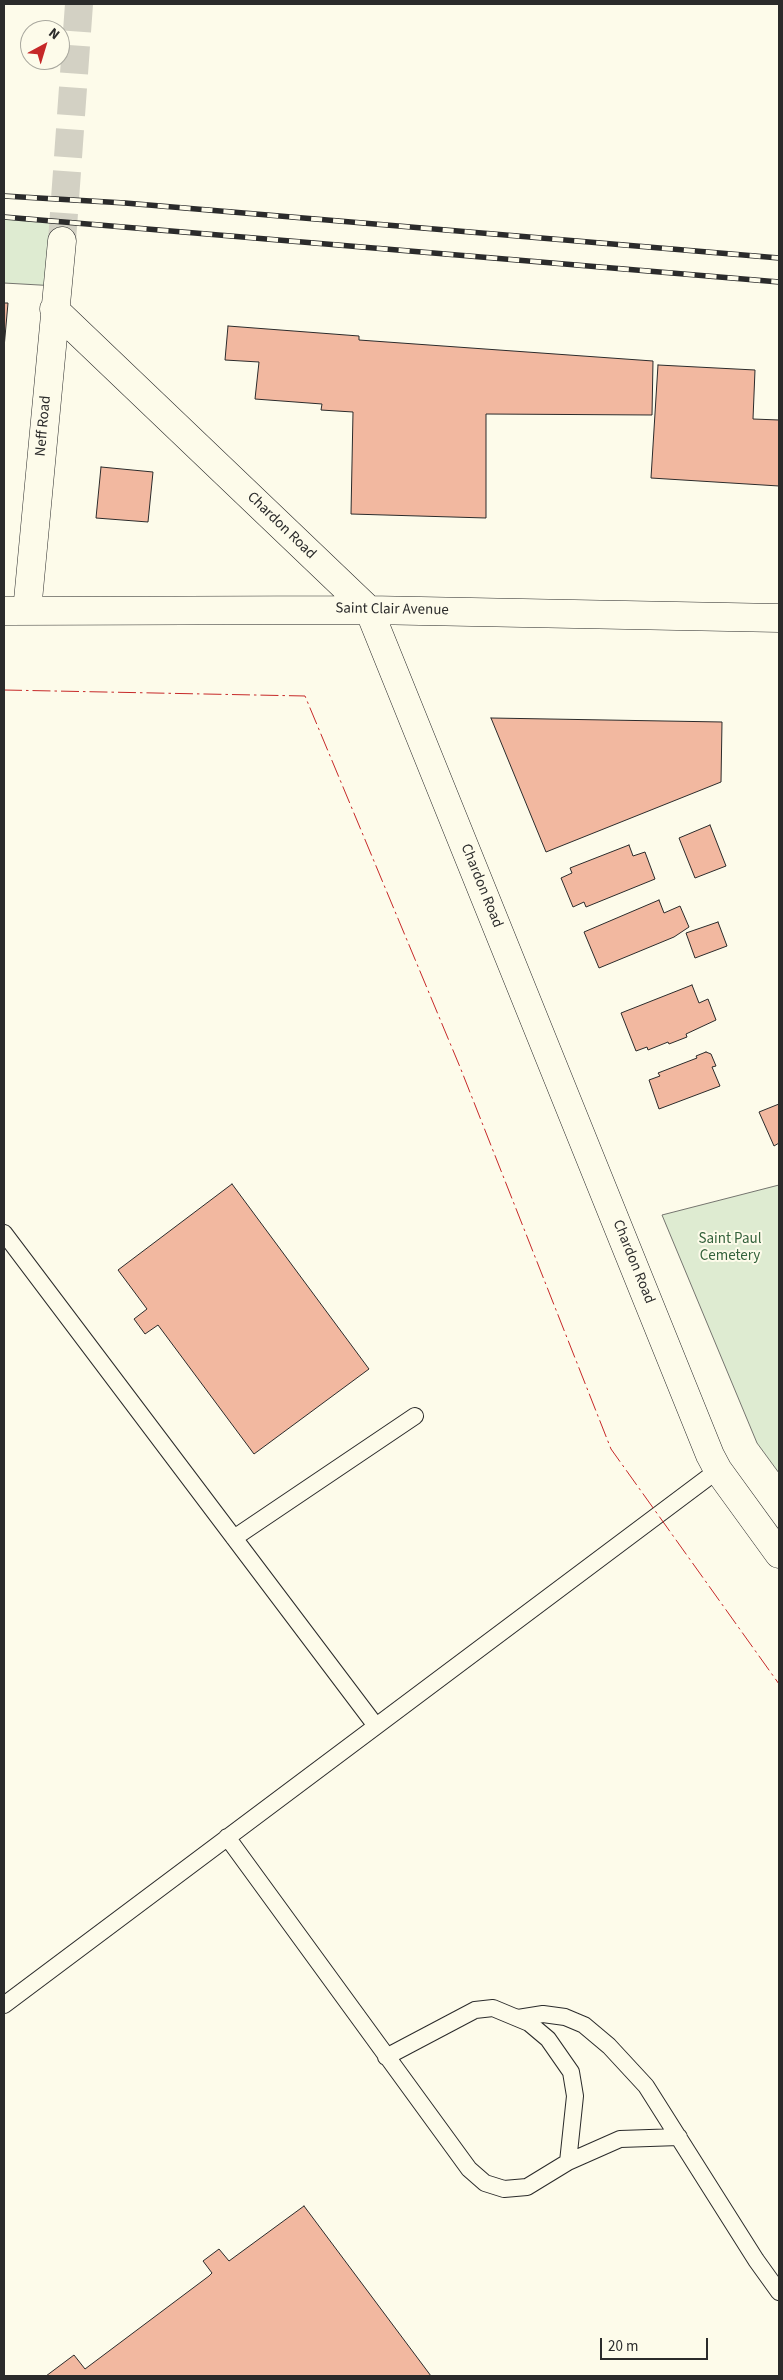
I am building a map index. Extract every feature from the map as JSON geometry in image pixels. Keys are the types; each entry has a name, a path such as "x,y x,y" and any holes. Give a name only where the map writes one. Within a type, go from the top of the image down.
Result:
{"street":[{"name":"Neff Road","path":"15,611 62,241"},
{"name":"Chardon Road","path":"54,309 369,610 718,1470 779,1554"},
{"name":"Saint Clair Avenue","path":"15,611 369,610 779,618"}],"lane":[{"path":"4,1233 376,1726"},
{"path":"234,1538 415,1416"},
{"path":"4,2005 718,1470"},
{"path":"227,1837 469,2169 485,2183 504,2189 527,2187 568,2162 620,2139 679,2137"},
{"path":"386,2057 476,2010 493,2008 529,2023 548,2039 571,2072 575,2096 568,2162"},
{"path":"518,2018 543,2014 565,2017 584,2026 609,2046 646,2086 756,2260 779,2292"}],"green space":[{"path":"4,217 66,222 57,286 4,283"},
{"name":"Saint Paul Cemetery","path":"779,1185 779,1473 757,1443 662,1215"}],"building":[{"path":"4,303 8,303 4,348"},
{"path":"228,326 359,336 359,340 653,361 652,415 486,414 486,518 351,514 353,412 321,410 322,404 255,399 259,362 225,360"},
{"path":"658,365 755,370 753,419 779,420 779,486 651,478"},
{"path":"101,467 153,472 148,522 96,518"},
{"path":"491,718 722,722 721,782 546,852"},
{"path":"710,825 726,866 695,878 679,838"},
{"path":"629,845 633,856 645,852 655,879 586,907 584,902 573,907 561,878 572,873 570,868"},
{"path":"659,900 664,913 680,906 689,927 674,937 599,968 584,932"},
{"path":"718,922 727,946 695,958 686,933"},
{"path":"692,985 699,1003 708,999 716,1020 686,1034 687,1037 669,1044 668,1042 648,1050 647,1047 636,1051 621,1013"},
{"path":"706,1052 711,1054 716,1066 712,1067 720,1086 659,1109 649,1080 660,1076 658,1073 697,1058 696,1056"},
{"path":"779,1104 779,1143 774,1146 759,1112"},
{"path":"232,1184 369,1369 254,1454 158,1325 145,1334 134,1319 147,1309 118,1270"},
{"path":"304,2206 431,2376 46,2376 74,2355 85,2369 209,2276 212,2273 203,2261 219,2249 229,2261"}],"tunnel":[{"path":"62,241 79,4"}],"railway":[{"path":"4,196 125,203 779,258"},
{"path":"4,217 779,282"}],"power":[{"path":"4,690 305,696 460,1067 611,1449 779,1684"}]}
